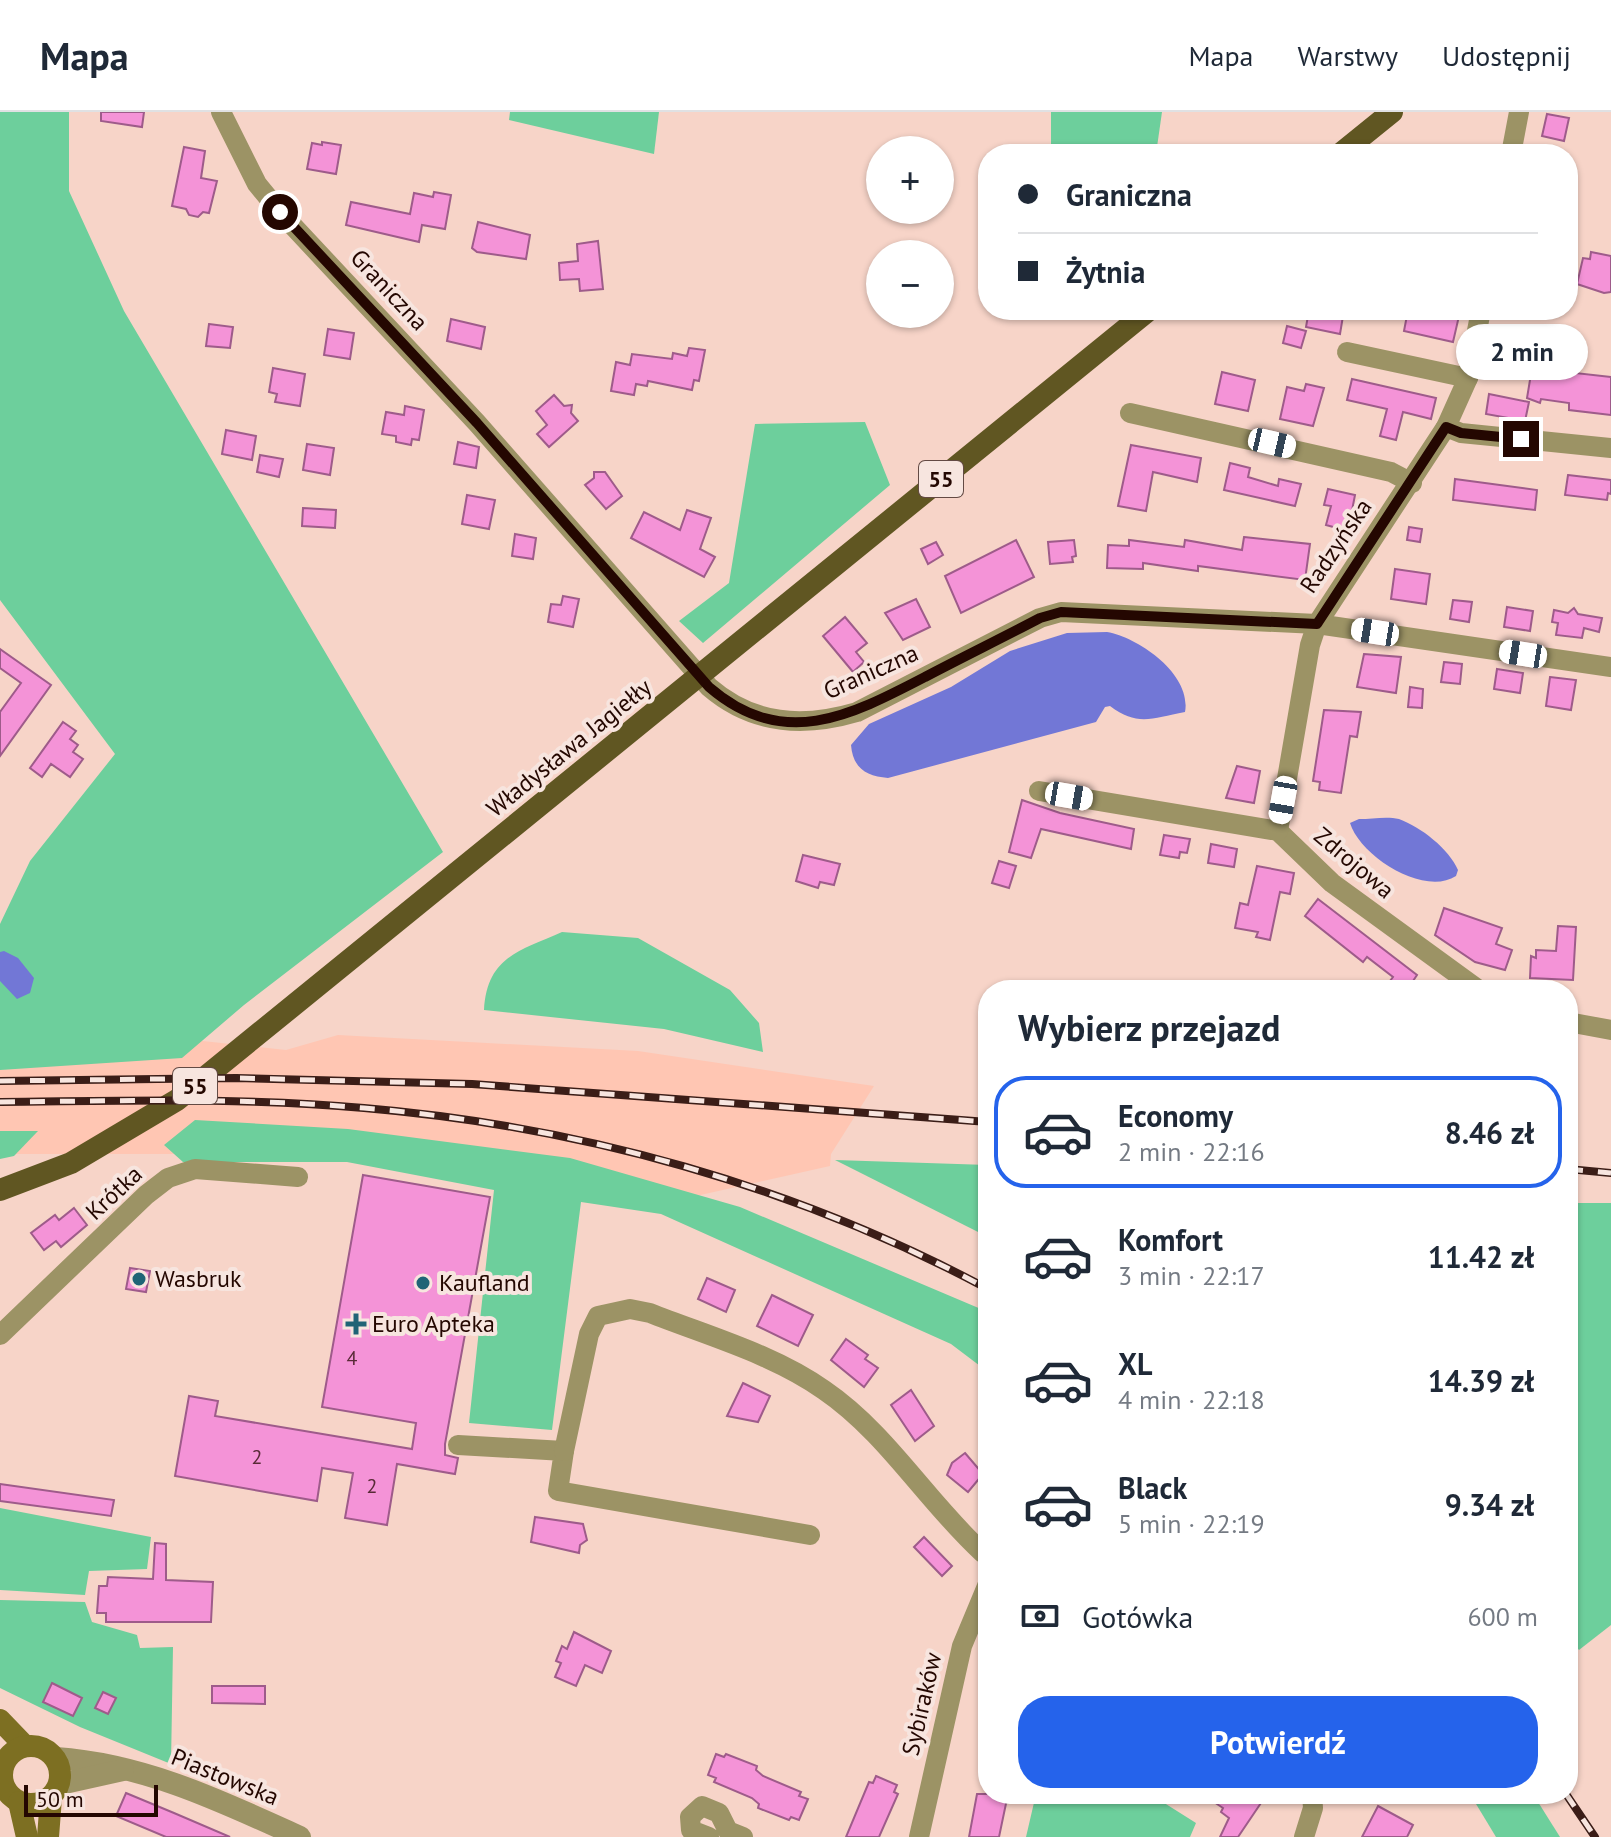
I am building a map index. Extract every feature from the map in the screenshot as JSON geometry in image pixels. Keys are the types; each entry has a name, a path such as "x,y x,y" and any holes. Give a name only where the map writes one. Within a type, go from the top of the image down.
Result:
{"main road":[{"path":"1352,144 1392,112"},
{"name":"Władysława Jagiełły","path":"0,1190 71,1163 177,1100 1137,320"},
{"path":"0,1720 25,1746"},
{"path":"27,1837 19,1802 4,1786 2,1761 25,1746 42,1747 56,1758 61,1775 55,1791 48,1837"},
{"path":"19,1802 30,1805 55,1791"}],"street":[{"name":"Graniczna","path":"221,112 257,184 280,212 477,423 709,687 742,710 785,722 810,723 844,716 1040,618 1061,612 1317,624 1611,667"},
{"path":"1513,144 1519,112"},
{"name":"Radzyńska","path":"1278,831 1310,645 1317,624 1351,567 1412,483 1446,427 1468,378 1479,320"},
{"path":"1347,352 1468,378"},
{"name":"Radzyńska","path":"1130,413 1391,472 1412,483"},
{"path":"1446,427 1461,433 1611,448"},
{"name":"Zdrojowa","path":"1039,791 1278,831 1332,883 1465,980"},
{"path":"1578,1024 1611,1030"},
{"name":"Krótka","path":"0,1335 168,1178 195,1169 298,1177"},
{"path":"810,1535 558,1491 589,1334 598,1316 630,1309 650,1313 791,1369 826,1391 880,1440 957,1529 978,1545"},
{"path":"458,1445 564,1451"},
{"name":"Sybiraków","path":"919,1837 962,1646 978,1609"},
{"name":"Piastowska","path":"56,1758 128,1768 181,1784 300,1837"},
{"path":"55,1791 128,1768"},
{"path":"1304,1837 1313,1804"}],"shaded area":[{"path":"338,1035 638,1051 874,1086 831,1154 830,1166 647,1207 362,1154 0,1154 0,1057 175,1038 286,1050"}],"green space":[{"path":"0,112 69,112 69,191 124,311 443,852 244,1005 182,1058 0,1070 0,924 30,861 115,754 0,600"},
{"path":"510,112 659,112 654,154 509,120"},
{"path":"1051,112 1162,112 1157,144 1051,144"},
{"path":"865,422 890,485 703,643 679,621 729,583 755,424"},
{"path":"562,932 638,938 730,990 759,1023 763,1052 664,1029 484,1010 491,978 508,958"},
{"path":"195,1120 348,1129 570,1158 740,1207 978,1308 978,1364 951,1344 661,1214 581,1202 552,1430 469,1423 494,1190 347,1162 183,1162 164,1145"},
{"path":"0,1131 38,1131 14,1156 0,1159"},
{"path":"835,1160 978,1165 978,1232"},
{"path":"1578,1203 1611,1203 1611,1625 1579,1650"},
{"path":"0,1508 151,1537 147,1569 89,1571 85,1595 0,1590"},
{"path":"0,1600 85,1602 92,1622 137,1635 140,1648 173,1647 171,1764 80,1727 0,1688"},
{"path":"1034,1804 1166,1804 1196,1823 1190,1837 1026,1837"},
{"path":"1476,1804 1539,1804 1560,1837 1496,1837"}],"water":[{"path":"1107,632 1134,642 1161,660 1180,685 1185,698 1185,712 1137,719 1110,706 1105,707 1096,722 888,778 862,770 855,760 851,745 869,724 951,687 1010,651 1067,633"},
{"path":"1394,818 1416,827 1448,854 1458,870 1456,876 1443,881 1427,881 1395,870 1379,860 1356,836 1350,823 1359,819"},
{"path":"0,952 18,958 34,978 30,993 17,999 0,981"}],"building":[{"path":"101,112 144,112 142,127 101,121"},
{"path":"1547,114 1569,118 1564,141 1542,136"},
{"path":"322,142 341,145 336,174 307,169 312,143 322,145"},
{"path":"184,147 205,151 201,178 217,181 209,213 203,212 198,217 189,215 186,209 172,206"},
{"path":"434,192 451,195 445,229 422,225 419,242 346,225 351,202 410,214 414,193 433,197"},
{"path":"478,222 530,235 526,259 477,252 472,248"},
{"path":"598,241 603,289 580,291 579,279 560,280 559,263 578,261 577,244"},
{"path":"1591,252 1611,256 1611,292 1604,293 1578,284 1583,258 1590,259"},
{"path":"451,319 485,327 481,349 447,341"},
{"path":"1307,320 1342,320 1340,334 1306,327"},
{"path":"1406,320 1458,320 1453,342 1404,331"},
{"path":"209,324 233,327 230,348 206,346"},
{"path":"1287,326 1306,331 1301,348 1283,343"},
{"path":"328,329 354,333 350,359 324,355"},
{"path":"1500,335 1547,350 1546,356 1551,357 1548,370 1611,377 1611,415 1569,410 1569,403 1541,399 1540,403 1527,398 1531,374 1493,366"},
{"path":"689,348 705,350 699,381 694,380 692,390 648,381 647,386 636,384 634,395 611,391 616,362 630,365 632,354 672,359 673,353 687,356"},
{"path":"273,368 305,374 300,406 275,402 277,394 269,392"},
{"path":"1222,372 1255,380 1248,411 1215,404"},
{"path":"1352,379 1436,398 1431,419 1403,412 1396,440 1380,436 1387,409 1347,400"},
{"path":"1306,384 1324,388 1313,426 1280,419 1287,387 1304,391"},
{"path":"1489,394 1529,402 1525,421 1486,414"},
{"path":"554,395 564,406 572,405 571,413 578,421 549,447 537,434 547,425 536,411"},
{"path":"405,406 424,410 419,440 412,439 411,445 396,442 396,436 382,434 386,412 404,415"},
{"path":"226,430 256,436 252,460 222,454"},
{"path":"458,442 479,447 476,468 454,464"},
{"path":"307,444 334,448 330,475 303,470"},
{"path":"1131,445 1201,458 1197,482 1153,472 1146,511 1118,506"},
{"path":"260,455 283,459 279,477 257,472"},
{"path":"1230,463 1250,468 1248,477 1278,486 1279,479 1301,484 1295,506 1224,490"},
{"path":"594,472 605,472 622,496 606,509 585,485 594,478"},
{"path":"1568,475 1611,480 1611,494 1608,493 1607,500 1565,495"},
{"path":"1455,479 1537,490 1535,510 1453,500"},
{"path":"1328,489 1355,495 1348,531 1326,525 1331,506 1324,505"},
{"path":"467,495 495,500 489,529 462,524"},
{"path":"303,508 336,510 335,528 302,526"},
{"path":"687,510 711,518 700,549 715,557 704,577 631,538 644,512 680,530"},
{"path":"1409,527 1422,529 1420,542 1407,540"},
{"path":"515,534 536,538 533,559 512,556"},
{"path":"1244,537 1310,544 1305,580 1198,566 1198,571 1143,563 1143,569 1107,568 1108,545 1129,546 1129,540 1184,547 1185,540 1242,550"},
{"path":"1016,540 1034,577 961,613 945,576"},
{"path":"1074,540 1076,556 1072,557 1073,562 1050,564 1048,542"},
{"path":"936,542 943,555 928,564 921,549"},
{"path":"1395,569 1430,574 1426,604 1391,599"},
{"path":"563,596 579,599 573,627 548,622 551,604 561,605"},
{"path":"916,599 930,627 903,640 885,613"},
{"path":"1453,600 1472,602 1469,622 1450,619"},
{"path":"1507,607 1533,611 1530,631 1504,627"},
{"path":"1574,608 1578,614 1602,618 1599,632 1584,628 1582,638 1556,635 1558,623 1552,622 1554,610 1568,613"},
{"path":"845,617 867,643 856,652 864,662 853,672 823,636"},
{"path":"0,649 51,685 0,756 0,712 21,683 0,668"},
{"path":"1364,654 1401,657 1396,693 1357,687"},
{"path":"1444,662 1462,664 1460,684 1441,682"},
{"path":"1497,669 1523,673 1520,693 1494,689"},
{"path":"1550,677 1576,680 1571,710 1546,706"},
{"path":"1410,687 1423,689 1422,708 1408,707"},
{"path":"1324,710 1361,712 1357,737 1350,736 1341,793 1319,790 1320,782 1313,781"},
{"path":"63,722 76,731 70,739 78,745 73,752 83,759 70,777 51,764 42,777 30,768"},
{"path":"1237,766 1260,771 1254,803 1226,798"},
{"path":"1022,800 1060,813 1134,829 1131,849 1041,829 1031,858 1009,852"},
{"path":"1164,835 1190,839 1187,853 1180,852 1179,858 1160,855"},
{"path":"1211,844 1237,849 1234,867 1208,863"},
{"path":"803,855 840,864 834,885 820,882 818,888 796,881"},
{"path":"999,861 1016,866 1009,888 992,883"},
{"path":"1257,866 1294,873 1290,894 1280,892 1270,940 1256,937 1258,932 1235,928 1240,903 1248,905"},
{"path":"1318,899 1417,975 1414,980 1391,980 1393,977 1367,957 1363,962 1305,916"},
{"path":"1444,908 1502,928 1496,944 1512,950 1505,970 1475,962 1435,935"},
{"path":"1558,926 1576,927 1573,980 1530,978 1531,956 1536,958 1536,950 1556,951"},
{"path":"363,1175 490,1197 445,1444 445,1455 458,1458 455,1474 397,1464 387,1525 345,1518 353,1473 322,1468 317,1501 175,1476 189,1396 218,1401 215,1416 412,1449 416,1423 322,1407"},
{"path":"74,1208 87,1225 61,1247 56,1241 44,1250 31,1233 55,1215 59,1220"},
{"path":"130,1268 150,1271 146,1292 126,1289"},
{"path":"707,1278 735,1290 726,1312 698,1299"},
{"path":"772,1295 813,1315 798,1346 757,1326"},
{"path":"846,1339 868,1355 865,1359 878,1368 864,1387 831,1360"},
{"path":"743,1383 770,1396 758,1422 727,1416"},
{"path":"911,1390 934,1426 915,1441 891,1405"},
{"path":"965,1453 978,1468 978,1480 968,1492 947,1475 952,1463"},
{"path":"0,1484 114,1500 111,1516 0,1501"},
{"path":"535,1517 583,1524 587,1540 580,1545 579,1553 531,1542"},
{"path":"924,1537 952,1566 942,1576 914,1547"},
{"path":"155,1543 166,1544 166,1580 213,1582 211,1622 106,1622 106,1613 97,1613 99,1586 107,1586 108,1577 153,1579"},
{"path":"574,1632 611,1651 602,1673 585,1665 576,1686 555,1677 561,1663 556,1661 562,1646 567,1649"},
{"path":"52,1683 82,1698 73,1716 43,1702"},
{"path":"212,1686 265,1686 265,1704 212,1703"},
{"path":"103,1692 116,1698 108,1714 95,1708"},
{"path":"716,1754 724,1757 726,1754 757,1766 756,1770 763,1776 801,1792 799,1796 808,1799 799,1820 791,1817 789,1820 758,1808 759,1804 752,1798 714,1782 716,1778 708,1775"},
{"path":"876,1776 897,1785 894,1792 898,1794 879,1837 846,1837 869,1782 873,1783"},
{"path":"126,1793 230,1837 166,1837 116,1816"},
{"path":"977,1794 978,1804 1006,1804 999,1837 969,1837"},
{"path":"1217,1804 1260,1804 1238,1837 1220,1837 1229,1818 1221,1812 1223,1808"},
{"path":"1378,1806 1413,1825 1407,1837 1362,1837"}],"railway":[{"path":"0,1081 236,1078 472,1084 978,1121"},
{"path":"0,1102 273,1102 364,1108 526,1129 606,1146 763,1191 915,1252 978,1284"},
{"path":"1578,1170 1611,1173"},
{"path":"1573,1804 1595,1837"}],"place":[{"name":"Wasbruk","path":"139,1279"},
{"name":"Kaufland","path":"423,1283"},
{"name":"Euro Apteka","path":"356,1324"}],"route":[{"path":"280,212 477,423 709,687 742,710 785,722 810,723 857,712 1040,618 1061,612 1317,624 1351,567 1412,483 1446,427 1461,433 1521,439"}]}
